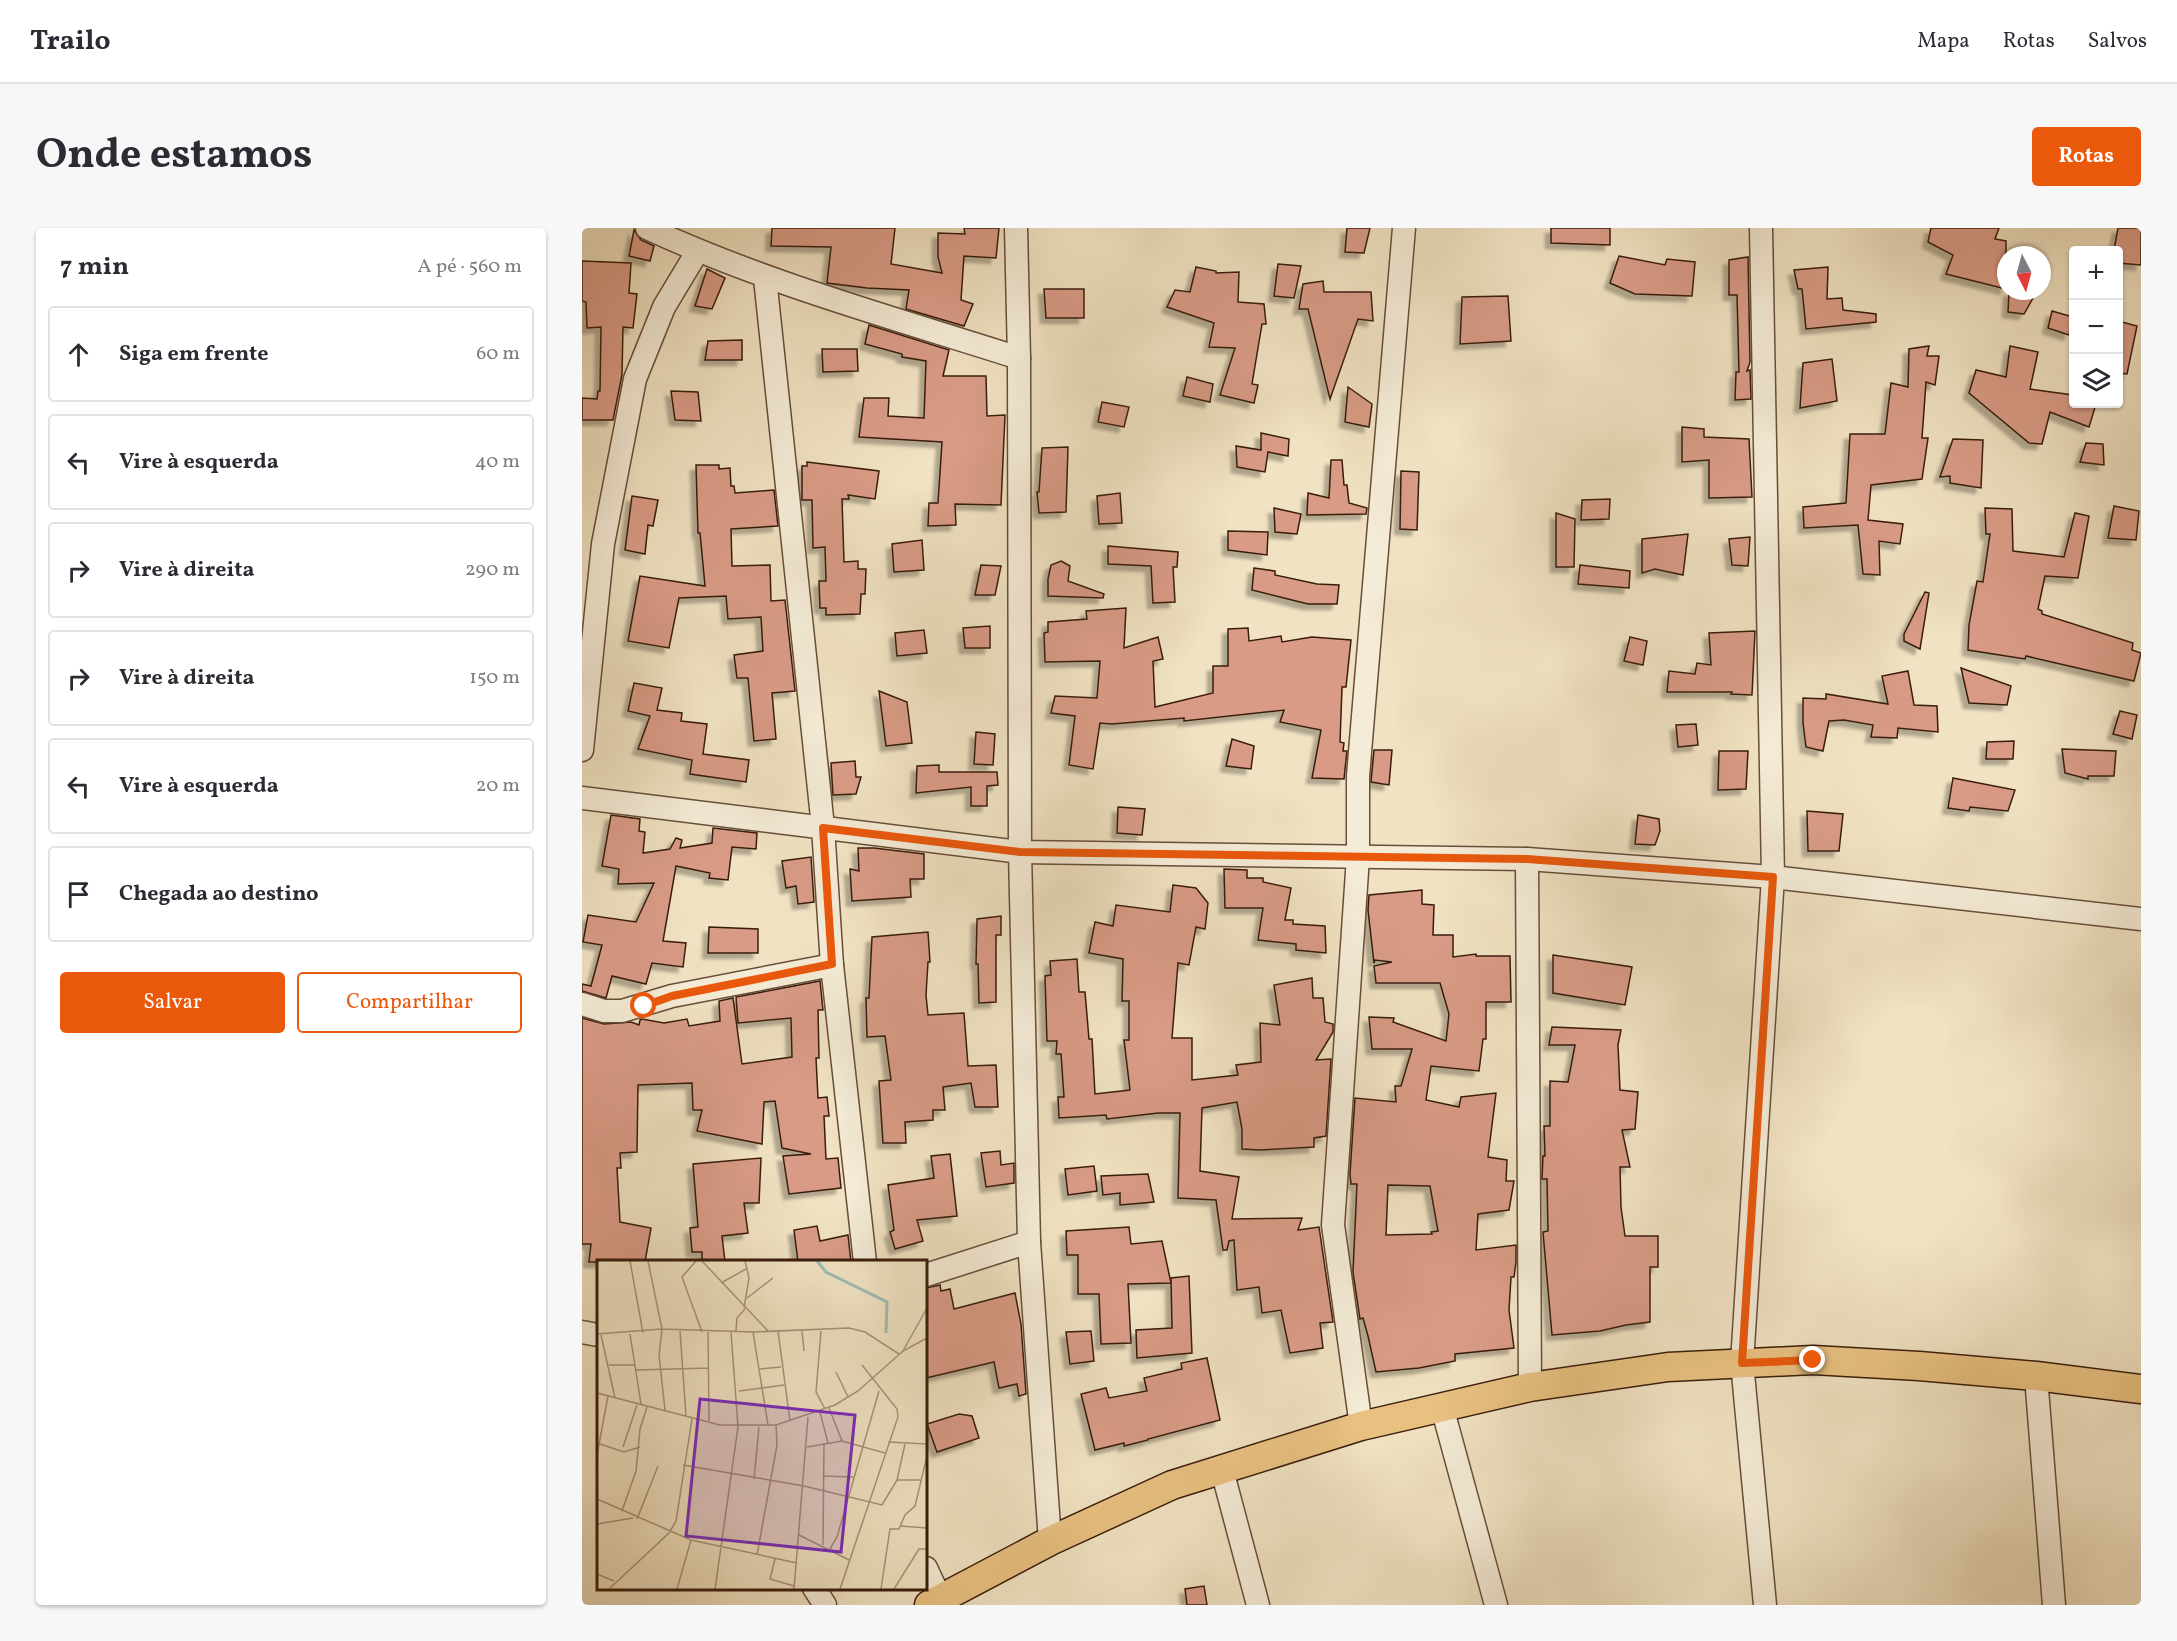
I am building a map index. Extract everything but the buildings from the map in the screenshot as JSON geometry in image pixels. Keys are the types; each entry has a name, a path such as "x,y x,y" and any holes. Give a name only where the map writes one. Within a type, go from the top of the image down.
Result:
{"main road":[{"path":"935,1602 1050,1541 1172,1485 1361,1426 1530,1387 1668,1367 1813,1360 2036,1376 2141,1389"}],"street":[{"path":"646,228 698,252 765,278 1019,358"},
{"path":"1016,228 1019,358 1020,852 1029,1242 1050,1541"},
{"path":"1361,1426 1333,1225 1358,857 1358,776 1404,228"},
{"path":"1761,228 1773,877 1742,1363 1765,1605"},
{"path":"582,750 603,544 636,379 664,307 698,252"},
{"path":"765,278 823,828 832,964 865,1260"},
{"path":"582,798 1020,852 1527,859 1773,877 2141,919"},
{"path":"1527,859 1530,1387"},
{"path":"582,1004 604,1011 622,1011 672,996 832,964"},
{"path":"927,1275 1029,1242"},
{"path":"582,1332 597,1335"},
{"path":"2036,1376 2054,1605"},
{"path":"1442,1407 1496,1605"},
{"path":"1222,1470 1258,1605"},
{"path":"927,1572 935,1602"},
{"path":"815,1590 825,1605"}],"route":[{"path":"644,1006 672,996 832,964 823,828 1020,852 1527,859 1773,877 1742,1363 1813,1360"}]}
